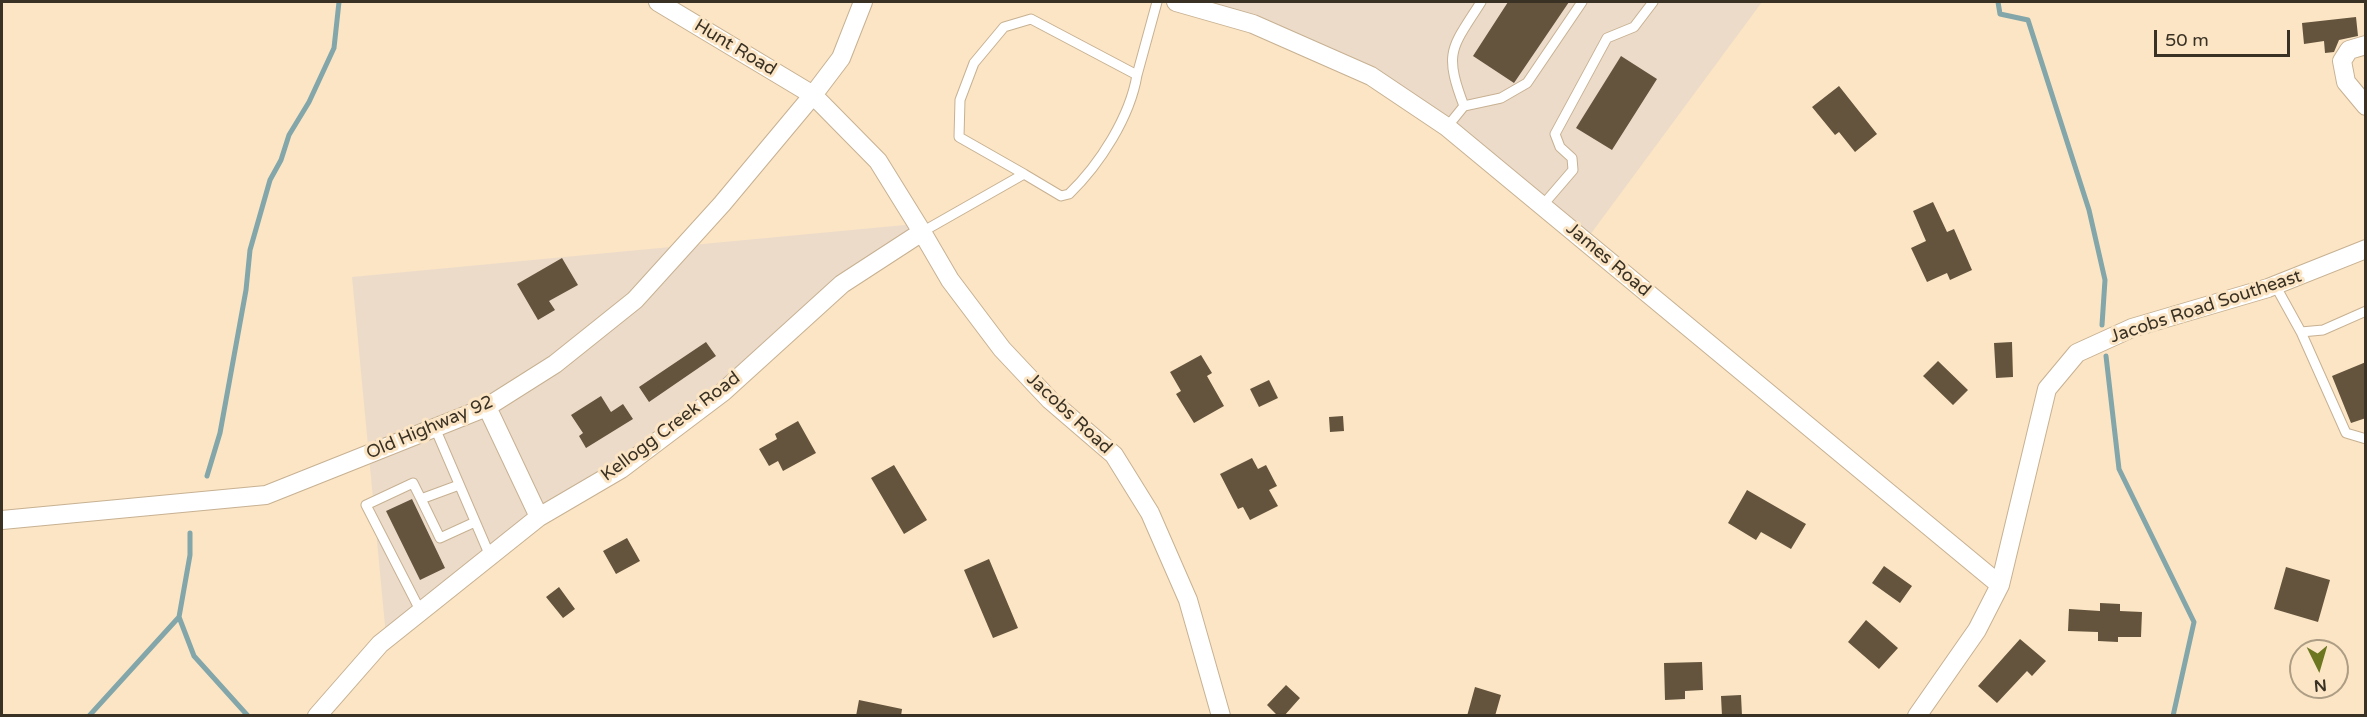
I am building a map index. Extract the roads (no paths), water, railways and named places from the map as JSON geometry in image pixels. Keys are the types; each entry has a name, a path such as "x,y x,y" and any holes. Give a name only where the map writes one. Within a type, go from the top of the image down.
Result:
{"street":[{"name":"Hunt Road","path":"658,2 813,95"},
{"name":"Old Highway 92","path":"2,520 266,495 487,407 555,364 635,300 722,204 813,95 841,58 863,2"},
{"name":"James Road","path":"1176,2 1253,24 1371,76 1447,127 2000,585"},
{"path":"2366,45 2349,50 2342,61 2346,82 2366,106"},
{"path":"813,95 878,161 922,232"},
{"name":"Kellogg Creek Road","path":"317,716 380,644 490,556 539,517 621,469 723,392 842,284 922,232"},
{"name":"Jacobs Road","path":"922,232 950,280 1002,349 1050,400 1114,456 1150,513 1188,600 1221,716"},
{"name":"Jacobs Road Southeast","path":"2000,585 2048,389 2077,353 2132,328 2275,285 2366,249"},
{"path":"487,407 539,517"},
{"path":"1917,716 1977,630 2000,585"}],"lane":[{"path":"1137,75 1031,19 1004,27 974,63 960,100 958,137 1061,196 1069,194 1116,132 1133,97 1156,2"},
{"path":"1464,106 1452,73 1454,45 1481,2"},
{"path":"1447,127 1464,106 1501,98 1527,83 1582,2"},
{"path":"1542,206 1573,170 1572,158 1560,147 1555,134 1562,118 1607,38 1634,27 1653,2"},
{"path":"922,232 1024,174"},
{"path":"2275,285 2301,332 2346,433 2366,439"},
{"path":"2301,332 2323,330 2366,311"},
{"path":"435,428 490,556"},
{"path":"421,612 366,505 413,483 440,538 475,522"},
{"path":"421,499 459,485"}],"waterway":[{"path":"207,476 220,433 246,290 250,250 270,180 281,160 289,135 309,102 334,48 339,2"},
{"path":"1998,2 2000,14 2028,20 2089,210 2105,280 2102,325"},
{"path":"2106,356 2119,469 2194,622 2173,716"},
{"path":"190,533 190,555 179,617 194,656 248,716"},
{"path":"89,716 179,617"}]}
